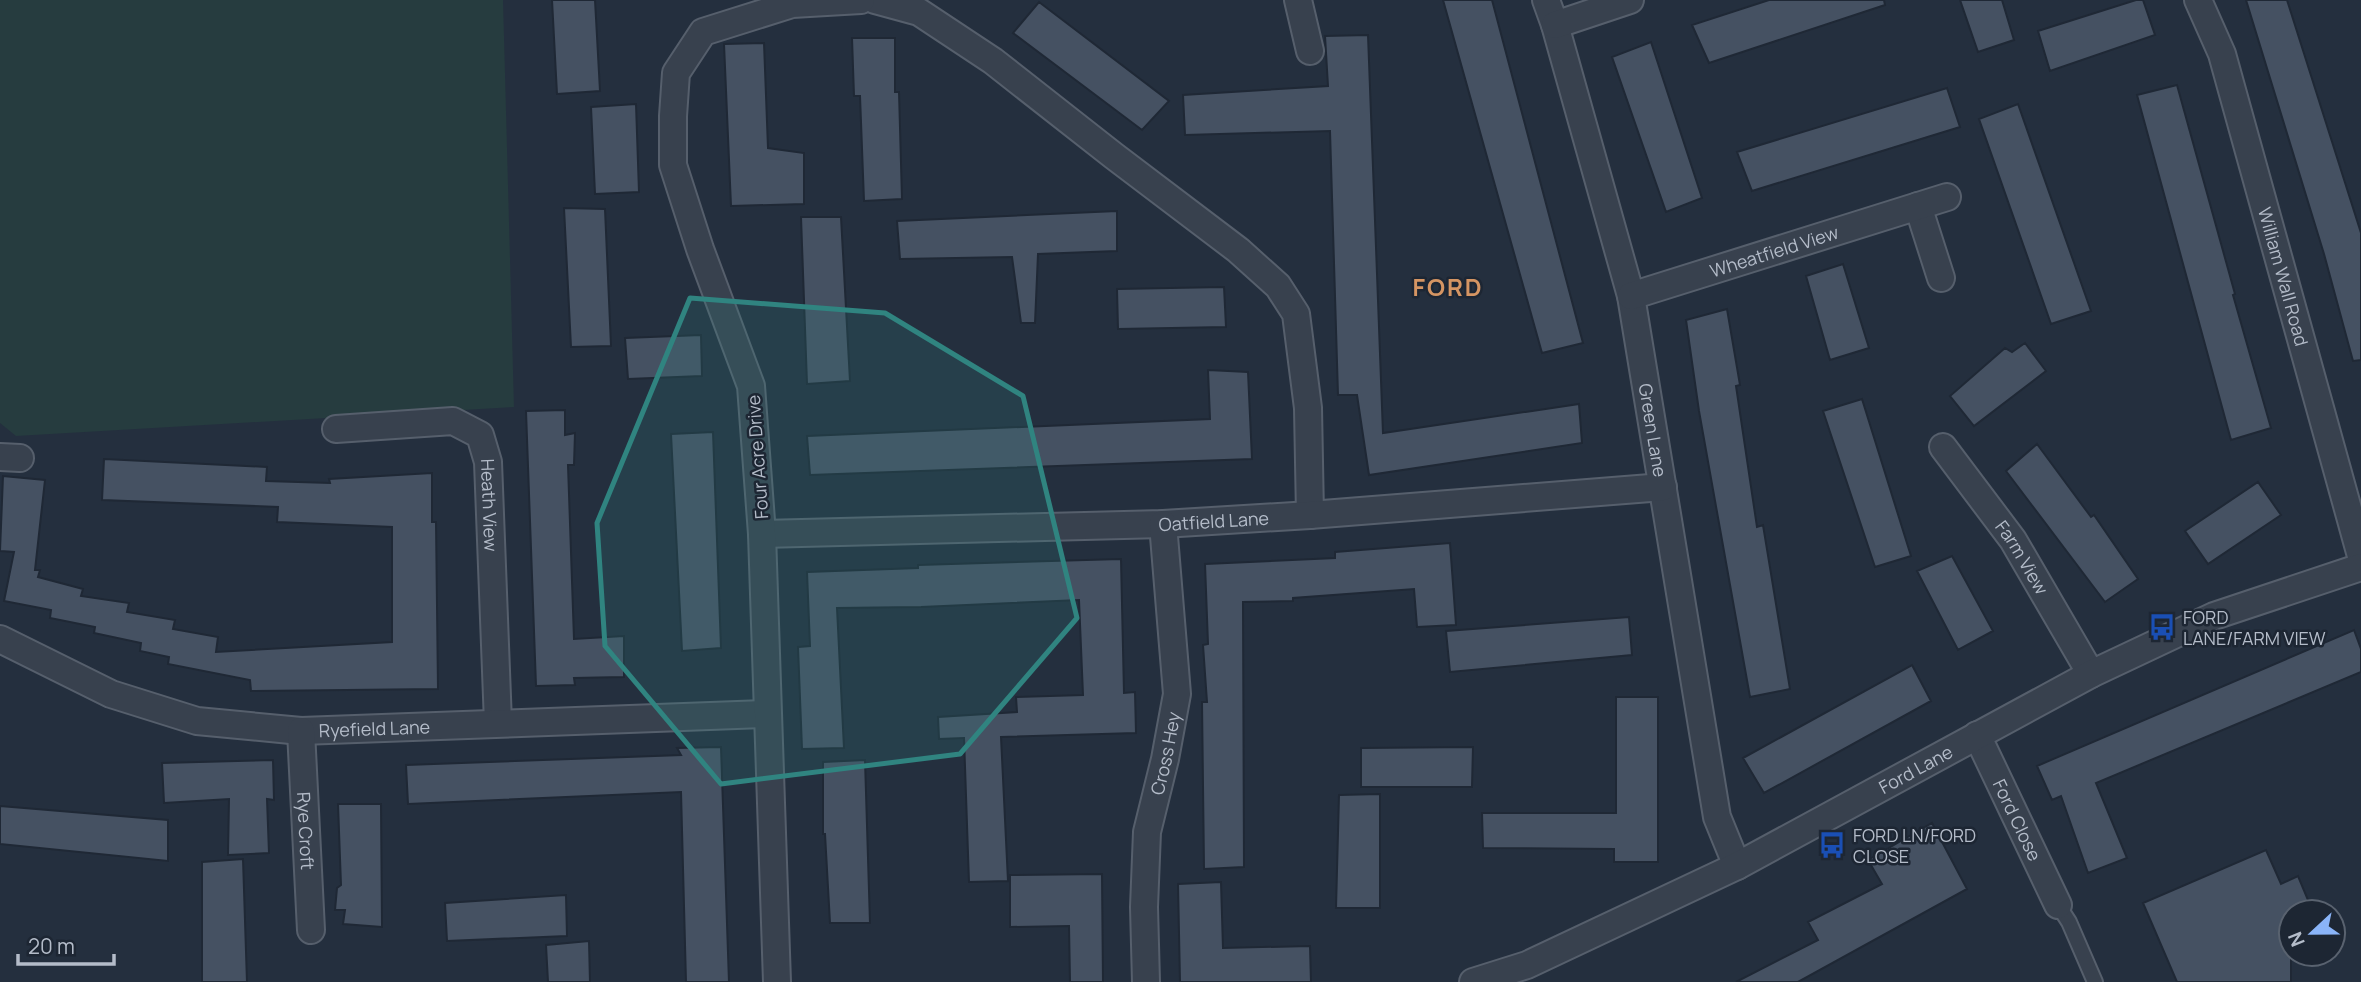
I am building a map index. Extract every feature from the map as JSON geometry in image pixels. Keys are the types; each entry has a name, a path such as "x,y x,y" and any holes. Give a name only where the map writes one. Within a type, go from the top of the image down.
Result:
{"street":[{"name":"Four Acre Drive","path":"778,982 762,534 751,386 700,249 673,165 676,73 703,32 792,4 861,0"},
{"path":"875,0 919,12 993,61 1238,250 1278,286 1296,314 1308,408 1310,515"},
{"path":"1298,0 1310,51"},
{"name":"Green Lane","path":"1546,0 1631,296 1717,817 1737,866"},
{"path":"1555,25 1630,0"},
{"name":"William Wall Road","path":"2198,0 2222,54 2361,556"},
{"name":"Wheatfield View","path":"1631,296 1947,197"},
{"path":"1918,206 1941,278"},
{"name":"Heath View","path":"336,429 453,421 480,435 488,462 498,723"},
{"name":"Farm View","path":"1943,447 2013,540 2091,674"},
{"name":"Oatfield Lane","path":"762,534 1163,524 1663,487"},
{"name":"Cross Hey","path":"1146,982 1144,907 1147,832 1177,694 1163,524"},
{"name":"Ford Lane","path":"1473,982 1527,965 1737,866 2091,674 2214,617 2361,567"},
{"name":"Ryefield Lane","path":"0,639 111,694 197,721 301,731 767,714"},
{"name":"Rye Croft","path":"301,731 311,930"},
{"name":"Ford Close","path":"1978,735 2058,905"}],"lane":[{"path":"2058,905 2069,922 2095,982"}],"highlighted area":[{"path":"690,298 885,313 1023,396 1077,618 960,754 721,784 605,646 597,523"}],"green space":[{"path":"0,0 503,0 514,407 16,436 0,423"}],"building":[{"path":"552,0 595,0 600,91 557,94"},
{"path":"1443,0 1492,0 1583,343 1542,353"},
{"path":"1769,0 1884,0 1885,5 1709,63 1692,25"},
{"path":"1960,0 2002,0 2014,40 1978,52"},
{"path":"2143,0 2155,35 2050,71 2038,31"},
{"path":"2246,0 2287,0 2361,233 2361,360 2353,361 2324,254"},
{"path":"1039,2 1169,101 1142,130 1013,33"},
{"path":"1368,35 1383,433 1579,404 1582,443 1369,475 1357,395 1338,395 1330,131 1185,135 1183,95 1328,86 1325,36"},
{"path":"852,38 895,38 895,92 899,92 902,199 864,201 860,96 854,96"},
{"path":"1651,42 1702,198 1666,212 1612,57"},
{"path":"764,43 768,148 804,153 804,204 731,206 724,44"},
{"path":"2177,85 2271,428 2231,440 2137,95"},
{"path":"1947,88 1960,127 1752,191 1737,152"},
{"path":"636,104 639,192 595,194 591,107"},
{"path":"2018,104 2091,311 2051,324 1979,119"},
{"path":"564,208 605,209 611,346 571,347"},
{"path":"1117,211 1117,251 1038,254 1035,323 1021,323 1012,257 900,259 897,221"},
{"path":"801,217 841,217 850,381 807,384"},
{"path":"1843,264 1869,348 1830,360 1806,276"},
{"path":"1224,287 1226,327 1118,329 1117,289"},
{"path":"1727,309 1740,385 1736,386 1757,527 1763,525 1790,689 1750,697 1699,411 1686,320"},
{"path":"701,335 702,376 628,379 625,338"},
{"path":"2025,343 2046,371 1974,426 1950,396 2005,348 2012,352"},
{"path":"1208,370 1248,372 1252,459 810,475 807,436 1210,419"},
{"path":"1862,399 1911,556 1875,567 1823,411"},
{"path":"565,410 565,435 575,433 574,465 568,465 574,639 624,636 624,677 574,678 575,685 536,686 526,411"},
{"path":"713,432 721,648 682,651 671,434"},
{"path":"2037,444 2091,517 2094,515 2138,579 2105,602 2006,471"},
{"path":"104,459 267,467 266,481 330,483 329,479 432,473 432,522 436,522 438,689 251,691 250,680 168,664 169,657 140,651 141,643 94,633 95,627 50,618 51,610 4,601 14,552 0,551 3,476 45,480 35,570 40,570 38,577 83,589 81,596 129,603 127,612 175,620 173,629 218,637 216,652 392,642 392,527 277,522 278,507 102,500"},
{"path":"2258,482 2281,515 2208,564 2185,531"},
{"path":"1450,543 1456,625 1417,627 1414,589 1293,598 1293,601 1243,602 1244,867 1204,869 1202,702 1207,702 1203,645 1208,644 1205,564 1335,558 1335,552"},
{"path":"1952,556 1993,631 1958,650 1917,571"},
{"path":"1121,559 1124,693 1135,692 1136,733 1001,737 1008,881 969,882 964,738 939,739 938,717 1017,712 1016,697 1083,695 1079,600 837,608 844,748 802,749 798,647 810,646 807,572 918,568 918,565"},
{"path":"1629,617 1632,655 1450,672 1446,631"},
{"path":"2354,630 2361,649 2361,672 2096,783 2127,858 2088,873 2061,796 2052,800 2037,766"},
{"path":"1912,665 1931,701 1764,793 1743,758"},
{"path":"1616,697 1658,697 1658,862 1614,862 1614,849 1483,848 1482,813 1616,813"},
{"path":"721,747 729,982 686,982 681,792 408,804 406,765 681,755 677,748"},
{"path":"1473,747 1472,787 1361,787 1361,748"},
{"path":"273,760 274,800 267,799 269,853 228,855 229,799 164,803 162,763"},
{"path":"865,760 870,923 830,923 823,834 823,762"},
{"path":"1380,794 1380,908 1336,908 1339,795"},
{"path":"338,804 381,804 382,927 343,924 345,910 335,910 337,888 341,885"},
{"path":"0,806 168,820 168,861 0,844"},
{"path":"1932,823 1967,889 1798,982 1736,982 1818,940 1808,922 1882,884 1868,860"},
{"path":"2266,850 2281,884 2298,876 2307,898 2277,898 2277,968 2291,968 2291,982 2177,982 2143,903"},
{"path":"243,859 247,982 202,982 202,862"},
{"path":"1102,874 1103,982 1070,982 1069,926 1010,927 1010,875"},
{"path":"1221,882 1223,948 1310,946 1311,982 1180,982 1178,884"},
{"path":"566,895 567,936 447,941 445,903"},
{"path":"589,941 590,982 548,982 546,945"}],"place":[{"name":"FORD LANE/FARM VIEW","path":"2162,627"},
{"name":"FORD LN/FORD CLOSE","path":"1832,845"}],"district":[{"name":"FORD","path":"1448,286"}]}
